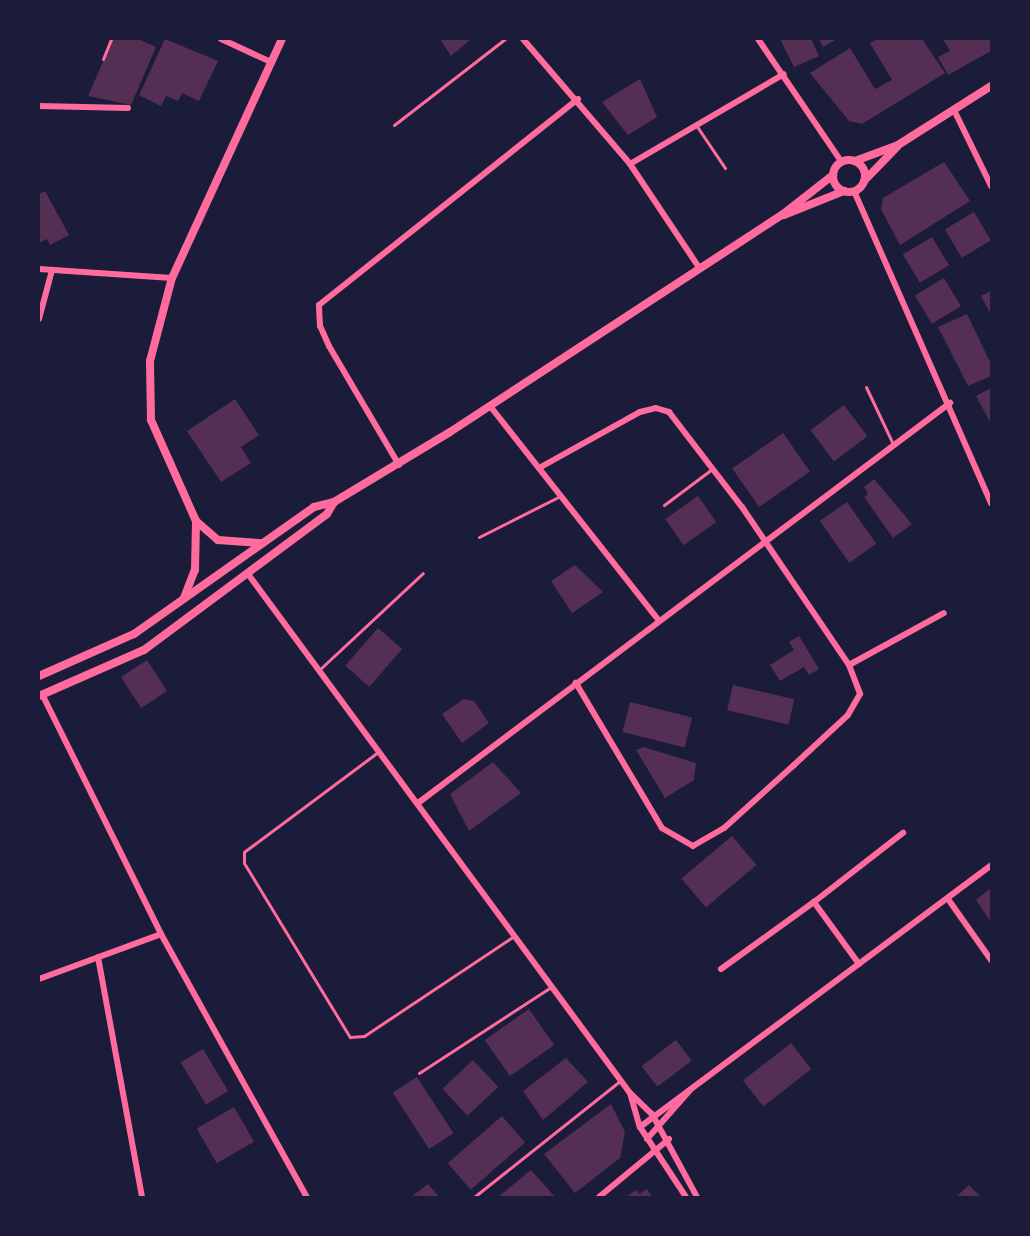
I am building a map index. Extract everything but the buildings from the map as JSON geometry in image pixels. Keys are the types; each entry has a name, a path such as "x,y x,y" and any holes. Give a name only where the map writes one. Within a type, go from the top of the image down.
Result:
{"street":[{"path":"221,39 271,62"},
{"path":"261,543 218,540 196,521 156,438 148,405 150,361 172,278 282,39"},
{"path":"523,39 578,99 630,164 700,269"},
{"path":"758,39 784,74 841,161"},
{"path":"630,164 784,74"},
{"path":"782,215 844,191 854,191 898,146 991,86"},
{"path":"399,465 329,346 320,326 320,305 578,99"},
{"path":"39,106 128,108"},
{"path":"954,110 991,186"},
{"path":"841,161 855,161 898,146"},
{"path":"39,676 116,645 183,601 314,507 334,502 399,465 782,215 833,175 841,161"},
{"path":"855,161 864,169 864,181"},
{"path":"833,175 844,191"},
{"path":"854,191 950,403 991,503"},
{"path":"39,269 172,278"},
{"path":"39,319 52,270"},
{"path":"418,803 576,683 657,618 764,542 950,403"},
{"path":"490,406 657,618"},
{"path":"539,468 593,435 656,408 669,412 713,468 849,664 860,694 848,715 724,828 693,846 662,828 576,683"},
{"path":"304,1196 161,934 40,692 144,650 327,514 334,502"},
{"path":"183,601 195,570 196,521"},
{"path":"248,574 630,1093 661,1126 697,1197"},
{"path":"849,664 944,613"},
{"path":"721,969 814,902 903,833"},
{"path":"640,1127 652,1114 690,1089 991,865"},
{"path":"948,899 991,960"},
{"path":"814,902 860,963"},
{"path":"39,979 161,934"},
{"path":"98,957 142,1197"},
{"path":"647,1139 661,1126 690,1089"},
{"path":"630,1093 640,1127 686,1197"},
{"path":"599,1197 669,1139"}],"lane":[{"path":"103,59 111,39"},
{"path":"394,125 505,39"},
{"path":"696,125 725,168"},
{"path":"866,387 893,444"},
{"path":"664,506 713,468"},
{"path":"478,537 562,496"},
{"path":"319,670 423,573"},
{"path":"380,751 244,852 243,862 350,1037 364,1036 514,936"},
{"path":"419,1073 551,987"},
{"path":"474,1197 621,1079"}]}
